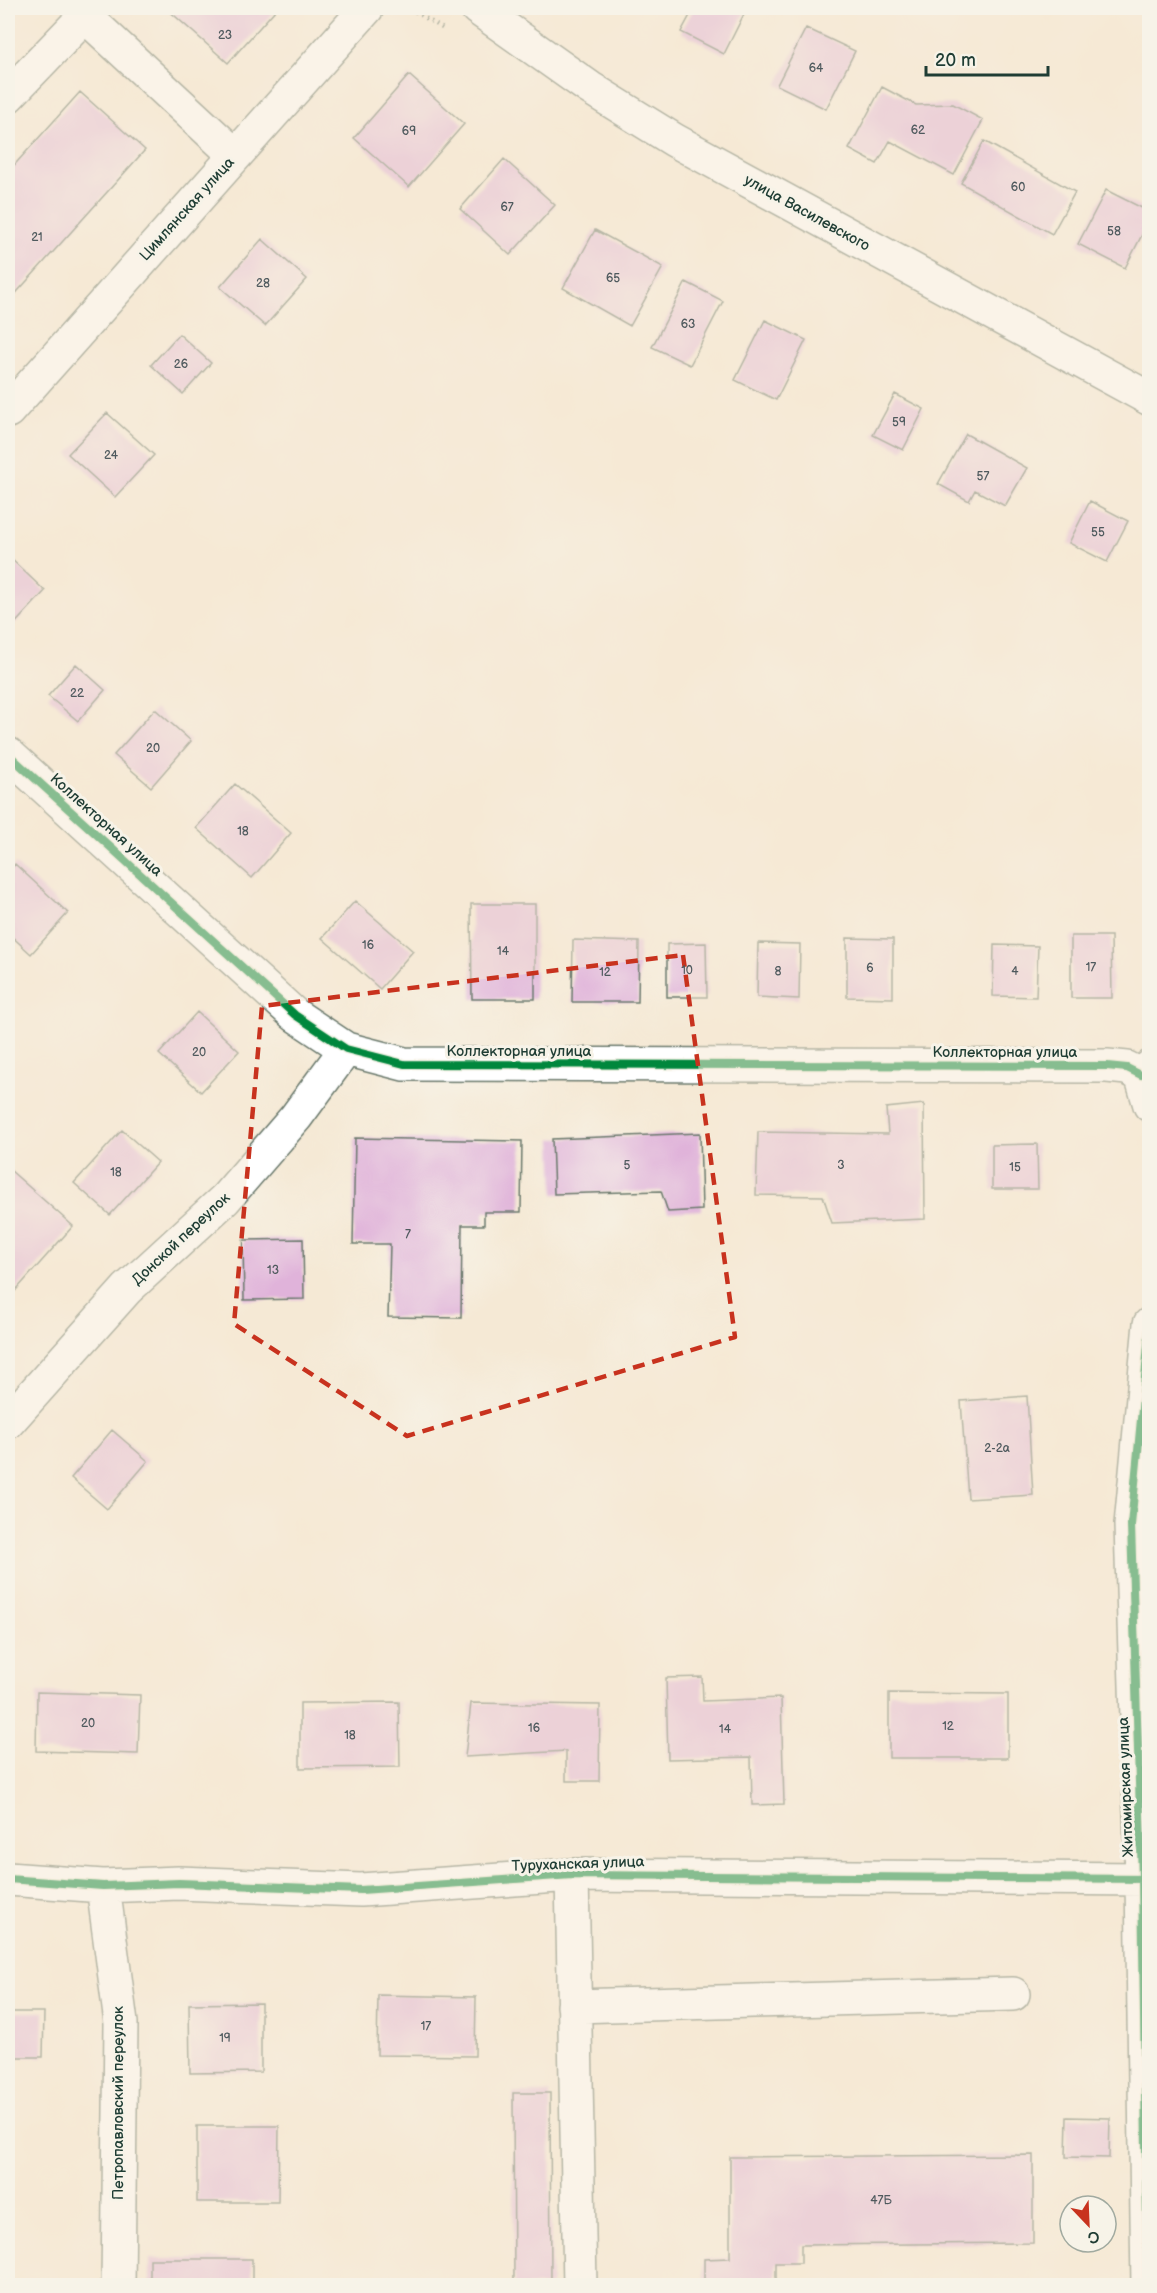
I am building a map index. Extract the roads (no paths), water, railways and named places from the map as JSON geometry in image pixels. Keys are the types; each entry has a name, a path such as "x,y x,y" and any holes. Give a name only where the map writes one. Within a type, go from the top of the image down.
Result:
{"street":[{"name":"Цимлянская улица","path":"8,411 367,8"},
{"name":"улица Василевского","path":"477,8 590,88 674,140 1149,399"},
{"path":"8,96 86,12 235,155"},
{"name":"Коллекторная улица","path":"8,754 295,1015 346,1049 404,1064 1107,1066 1127,1068 1147,1083"},
{"name":"Донской переулок","path":"8,1422 127,1289 225,1199 296,1117 346,1049"},
{"name":"Житомирская улица","path":"1148,2282 1146,1879 1131,1525 1149,1324"},
{"path":"572,1875 580,2286"},
{"name":"Туруханская улица","path":"8,1879 103,1886 179,1882 361,1890 572,1875 1146,1879"},
{"name":"Петропавловский переулок","path":"103,1886 121,2023 118,2286"},
{"path":"574,2006 1013,1994"}]}
